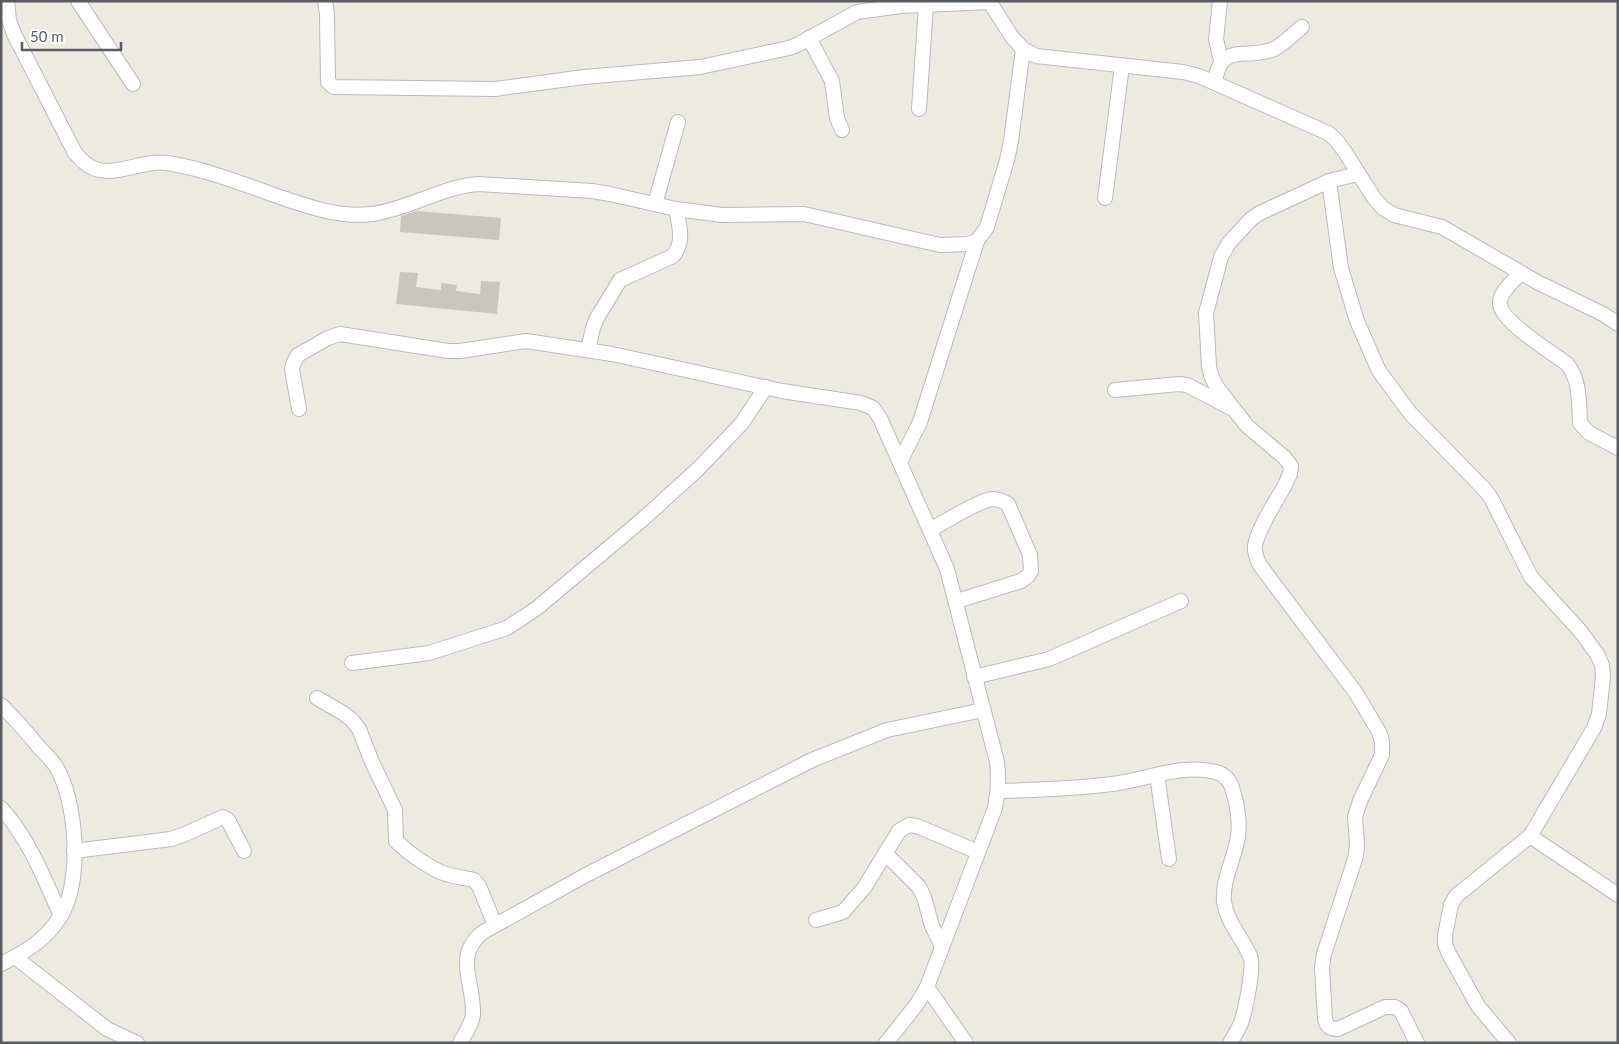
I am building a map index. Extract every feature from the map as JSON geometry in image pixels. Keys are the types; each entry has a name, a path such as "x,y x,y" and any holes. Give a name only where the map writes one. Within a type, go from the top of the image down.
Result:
{"street":[{"path":"7,1 9,20 14,34 76,153 87,165 98,170 111,171 148,163 166,163 208,173 320,210 340,214 372,214 460,186 478,184 592,191 676,209 722,215 804,214 940,245 968,244 977,241"},
{"path":"78,1 133,84"},
{"path":"325,1 327,14 328,82 334,87 495,90 584,77 700,67 789,48 858,12 901,6 990,2 1012,37 1023,50 1036,56 1183,72 1199,76 1328,133 1340,146 1374,198 1394,215 1442,227 1521,273 1603,314 1618,324"},
{"path":"1220,1 1216,39 1221,61"},
{"path":"919,109 926,5"},
{"path":"1215,83 1216,70 1221,61 1229,56 1272,50 1302,27"},
{"path":"809,38 832,81 837,118 842,130"},
{"path":"900,462 920,422 977,241 987,227 1011,141 1023,50"},
{"path":"1105,198 1122,66"},
{"path":"655,204 678,122"},
{"path":"1358,174 1329,182 1260,212 1251,219 1229,243 1221,257 1206,313 1206,330 1211,375 1216,386 1247,426 1284,457 1290,466 1290,474 1256,540 1255,553 1259,564 1356,693 1379,732 1382,741 1382,756 1360,801 1355,816 1358,844 1356,856 1324,954 1322,968 1324,1019 1327,1026 1338,1030 1385,1007 1395,1006 1401,1011 1417,1043"},
{"path":"1329,182 1341,268 1356,321 1379,371 1410,413 1485,490 1491,498 1530,576 1581,632 1602,665 1599,714 1594,728 1530,836 1456,896 1451,905 1445,935 1449,954 1472,997 1509,1043"},
{"path":"588,350 597,318 620,280 673,256 678,250 681,239 676,209"},
{"path":"1521,273 1503,292 1500,307 1513,324 1567,364 1574,372 1580,423 1590,432 1618,448"},
{"path":"299,409 292,370 294,362 298,355 340,334 448,351 460,351 526,341 625,356 766,387 861,403 873,408 880,418 948,569 997,762 998,791 995,808 927,987 917,1004 886,1043"},
{"path":"1194,388 1211,375"},
{"path":"1115,390 1179,384 1194,388 1235,410"},
{"path":"352,663 429,653 492,634 506,628 537,608 643,519 698,469 742,422 766,387"},
{"path":"930,530 993,498 1008,504 1030,555 1031,571 1021,581 956,600"},
{"path":"974,677 1049,659 1181,601"},
{"path":"317,698 343,713 359,729 372,762 395,810 396,841 436,870 474,880 479,886 495,925"},
{"path":"1,705 14,717 55,765 70,804 74,833 73,875 69,898 61,916 48,933 24,953 1,964"},
{"path":"460,1043 471,1023 474,1012 466,970 470,945 482,932 594,871 812,760 887,730 983,710"},
{"path":"998,791 1046,790 1111,784 1182,770 1216,772 1223,775 1230,782 1234,792 1238,835 1224,888 1224,901 1227,916 1252,962 1242,1022 1230,1043"},
{"path":"1157,775 1169,858"},
{"path":"1,808 13,822 38,865 61,916"},
{"path":"74,851 171,838 184,835 215,819 223,817 228,820 244,851"},
{"path":"816,920 843,912 864,888 900,831 910,825 917,826 978,852"},
{"path":"1530,836 1618,895"},
{"path":"886,854 919,887 924,897 932,926 942,946"},
{"path":"15,957 100,1024 137,1043"},
{"path":"927,987 966,1043"}],"building":[{"path":"417,211 501,218 499,240 400,232 401,216"},
{"path":"400,272 418,273 416,287 441,290 441,283 457,285 456,291 480,294 481,281 500,282 497,314 396,304"}]}
